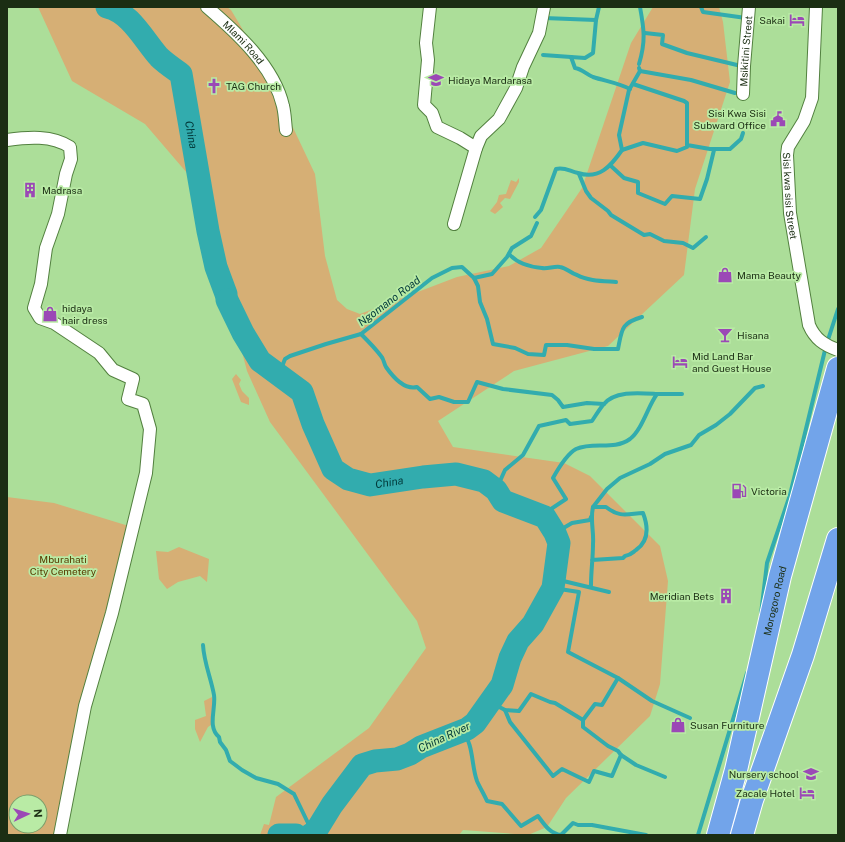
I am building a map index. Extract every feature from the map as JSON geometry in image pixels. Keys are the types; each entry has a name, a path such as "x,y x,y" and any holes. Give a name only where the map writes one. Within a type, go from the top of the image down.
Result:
{"highway":[{"name":"Morogoro Road","path":"718,835 731,790 786,550 838,368"},
{"path":"742,835 752,800 803,655 838,540"}],"street":[{"name":"Mlami Road","path":"207,7 256,54 279,95 283,106 286,130"},
{"path":"430,7 426,43 428,60 424,105 432,113 437,127 460,138 476,148"},
{"path":"454,224 476,148 481,136 499,119 516,88 523,67 539,33 544,7"},
{"name":"Msikitini Street","path":"743,94 743,73 749,7"},
{"name":"Sisi kwa sisi Street","path":"816,7 812,98 804,121 788,147 790,212 809,325 816,338 826,346 838,350"},
{"path":"7,140 26,138 51,139 61,141 70,147 71,159 66,174 58,214 46,248 41,284 34,308 40,318 54,323 99,353 113,370 133,379 128,399 143,404 150,429 146,473 112,613 85,706 60,835"}],"green space":[{"path":"38,7 227,7 231,10 260,58 315,174 325,256 337,300 347,309 360,314 457,277 509,266 541,248 582,188 631,43 653,7 719,7 723,22 730,82 695,189 684,275 608,346 514,371 438,421 453,447 564,463 590,476 660,546 668,581 660,684 650,716 566,798 547,827 528,835 463,830 459,835 260,835 264,824 269,825 276,797 369,728 426,648 417,621 270,422 247,371 199,187 145,124 72,81"},
{"path":"519,178 519,182 510,199 505,198 500,203 503,207 495,214 490,211 497,202 499,195 506,194 511,180 516,182"},
{"path":"236,374 241,380 239,384 242,391 249,398 249,405 241,402 232,379"},
{"name":"Mburahati City Cemetery","path":"7,497 54,503 132,527 60,835 7,835"},
{"path":"179,547 209,559 207,582 200,576 178,582 167,589 159,579 156,551 168,552"},
{"path":"212,697 214,711 211,725 208,727 200,742 195,729 195,720 206,716 204,701"}],"waterway":[{"name":"China","path":"107,7 115,10 130,21 159,57 181,74 208,231 216,267 226,294"},
{"path":"544,18 596,20 599,7"},
{"path":"639,64 643,48 644,35 640,7"},
{"path":"701,7 703,12 746,18"},
{"path":"543,55 585,58 593,53 596,20"},
{"path":"645,33 663,35 662,44 687,53 737,65"},
{"path":"571,57 575,68 580,69 593,77 630,89"},
{"path":"535,217 541,210 556,169 565,169 585,175 592,175 609,166 622,150 619,135 629,90 640,71 639,68"},
{"path":"640,71 691,80 735,93"},
{"path":"633,84 687,103 687,145 710,149 730,149 741,139 743,133"},
{"path":"622,150 643,143 677,151 687,147 687,145"},
{"path":"611,166 624,178 638,182 638,193 665,204 672,196 700,199 707,179 714,150"},
{"path":"579,174 586,191 591,198 611,215 644,235 650,234 664,241 683,243 693,248 706,237"},
{"name":"Ngomano Road","path":"279,374 285,359 326,344 361,334 432,278 452,268 462,267 474,278 492,274 507,257 512,248 531,236 537,223"},
{"path":"509,254 516,260 528,266 544,268 560,267 586,278 616,282"},
{"path":"474,278 478,286 480,302 487,319 493,344 515,348 528,354 544,355 546,345 567,345 594,349 618,349 620,336 626,324 642,317"},
{"name":"China","path":"227,300 243,333 260,361 302,392 313,424 333,469 348,479 370,485 423,477 456,474 484,481 496,490 503,501 545,517 555,533 559,543 553,588 533,624 518,641 510,658 502,685 475,723 467,729 421,747 410,754 397,759 375,761 362,765 332,805 316,831 310,835"},
{"path":"761,614 767,563 790,495 826,346 838,309"},
{"path":"361,334 382,357 386,367 396,379 408,387 417,387 430,399 439,397 454,402 468,402 477,382 503,389 552,395 563,407 587,403 604,404"},
{"path":"593,507 607,489 620,478 650,464 665,454 691,445 699,435 716,425 730,414 755,388 763,386"},
{"path":"496,490 505,470 523,455 539,426 566,420 570,424 592,421 603,405 614,397 628,394 657,394"},
{"path":"545,517 545,513 566,499 553,478 569,454 576,449 583,447 624,443 638,430 657,394 682,394"},
{"path":"590,587 591,585 591,575 592,570 592,564 592,559 593,549 593,507 606,507 615,513 620,514 643,513 646,523 646,533 640,546 631,554 623,558 592,560"},
{"path":"555,533 572,523 590,520 591,517"},
{"path":"555,579 609,592"},
{"path":"553,588 579,592 568,652 618,678"},
{"path":"203,645 214,695 213,728 226,750 230,761 256,778 278,784 294,794 308,823 309,835"},
{"path":"698,835 747,673"},
{"path":"490,702 505,710 519,711 531,694 555,703 583,720 595,704 602,705 618,678 652,701 690,718"},
{"path":"505,710 510,722 553,776 562,769 589,782 594,771 612,776 621,755 636,765 665,777"},
{"path":"583,720 583,727 608,746 618,751 621,755"},
{"name":"China River","path":"462,731 469,742 475,775 487,801 502,804 521,826 538,816 550,831 561,835 573,823 646,835"},
{"name":"China","path":"279,835 296,835"}],"place":[{"name":"Sakai","path":"797,20"},
{"name":"Hidaya Mardarasa","path":"436,80"},
{"name":"TAG Church","path":"214,86"},
{"name":"Sisi Kwa Sisi Subward Office","path":"778,119"},
{"name":"Madrasa","path":"30,190"},
{"name":"Mama Beauty","path":"725,275"},
{"name":"hidaya hair dress","path":"50,314"},
{"name":"Hisana","path":"725,335"},
{"name":"Mid Land Bar and Guest House","path":"680,362"},
{"name":"Victoria","path":"739,491"},
{"name":"Meridian Bets","path":"726,596"},
{"name":"Susan Furniture","path":"678,725"},
{"name":"Nursery school","path":"811,774"},
{"name":"Zacale Hotel","path":"807,793"}]}
